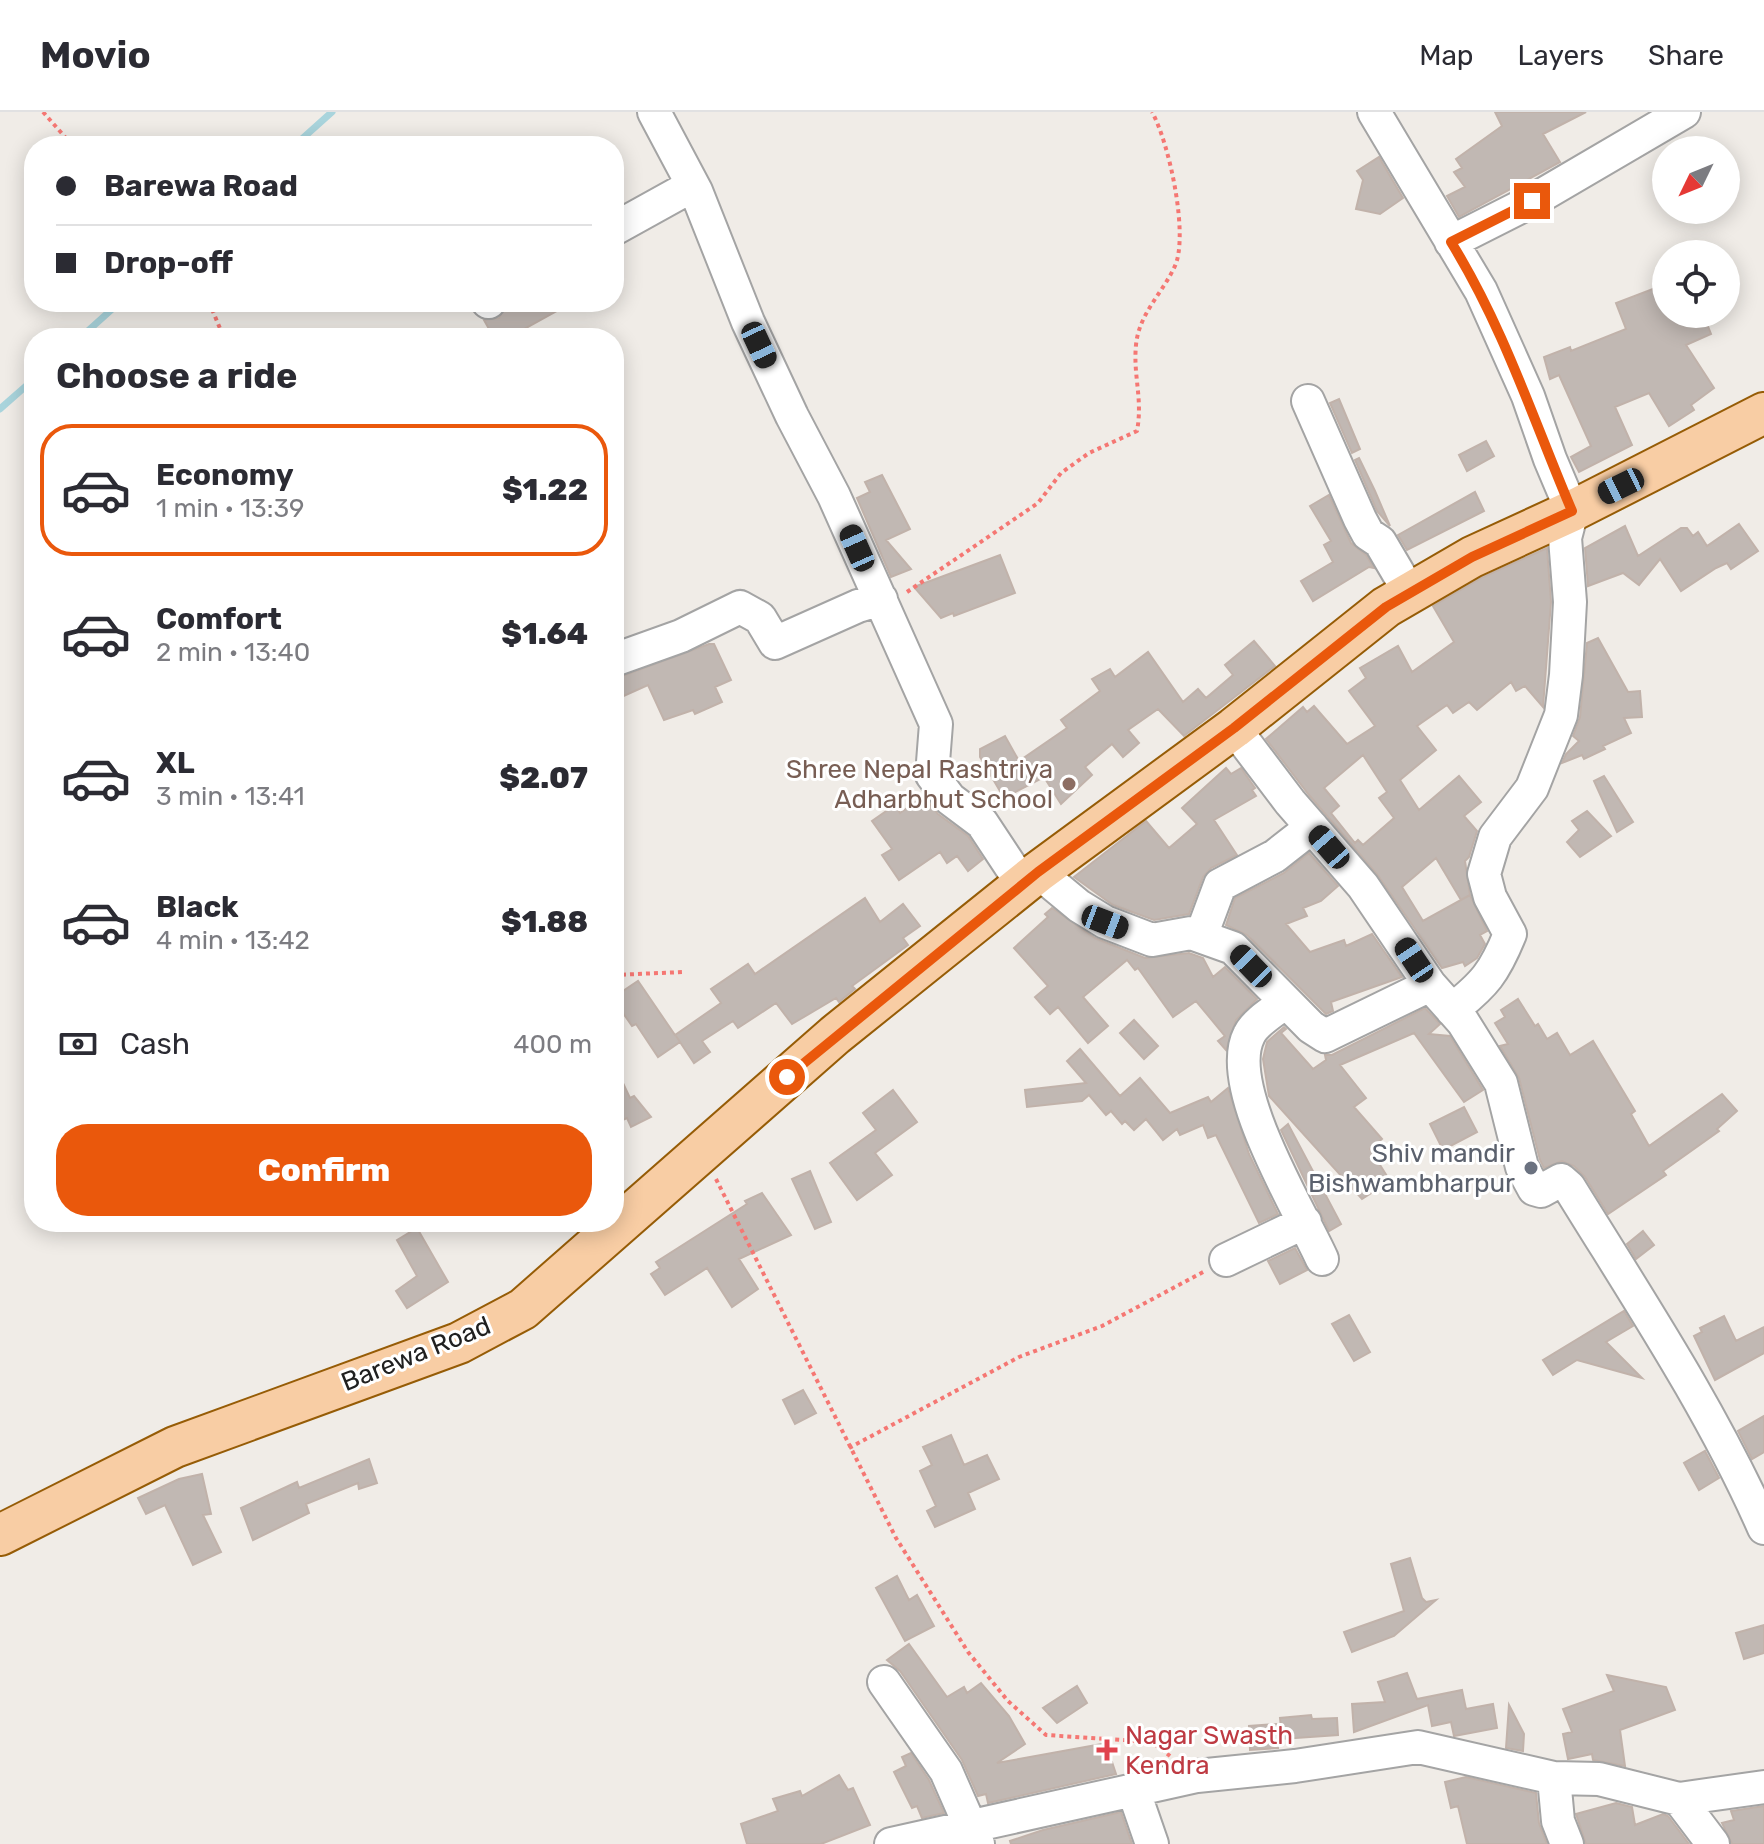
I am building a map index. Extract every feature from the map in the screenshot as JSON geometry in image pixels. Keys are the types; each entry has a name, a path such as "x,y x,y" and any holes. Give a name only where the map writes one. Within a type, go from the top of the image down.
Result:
{"main road":[{"name":"Barewa Road","path":"624,1222 835,1035 1031,878 1234,728 1386,607 1472,557 1572,511 1764,413"},
{"name":"Barewa Road","path":"0,1535 175,1447 459,1343 523,1309 612,1232"}],"street":[{"path":"654,112 696,191 748,322 881,599 936,724 932,775 950,799 982,823 1031,878 1105,922 1152,940 1191,933 1233,948 1311,1027 1325,1036 1430,985"},
{"path":"1374,112 1481,291 1528,396 1572,511 1565,538 1570,602 1561,715 1532,788 1495,837 1484,874 1490,897 1510,934 1498,962 1483,985 1452,1010"},
{"path":"1451,242 1532,201 1684,112"},
{"path":"624,223 688,188 696,191"},
{"path":"1308,401 1360,519 1368,534 1380,542 1410,593"},
{"path":"624,656 681,636 740,607 760,618 775,643 881,599"},
{"path":"1234,728 1363,886 1501,1083 1522,1167 1534,1189 1541,1191 1561,1180 1569,1187 1673,1353 1740,1474 1764,1528"},
{"path":"1201,936 1220,885 1275,856 1312,827"},
{"path":"1286,1002 1250,1031 1243,1050 1243,1075 1251,1110 1322,1259"},
{"path":"1226,1260 1305,1222"},
{"path":"884,1682 946,1771 973,1835"},
{"path":"891,1844 973,1835 1197,1776 1295,1766 1418,1747 1554,1778 1599,1779 1679,1799 1764,1787"},
{"path":"1554,1778 1558,1821 1567,1844"},
{"path":"1134,1792 1152,1844"},
{"path":"1679,1799 1713,1844"}],"path":[{"path":"43,112 64,136"},
{"path":"881,599 895,600 1038,503 1061,473 1089,453 1137,431 1141,408 1136,344 1147,309 1176,266 1178,232 1174,178 1152,112"},
{"path":"624,975 683,972"},
{"path":"703,1154 849,1448 924,1586 968,1652 1008,1701 1046,1735 1152,1742 1197,1776"},
{"path":"849,1448 1019,1357 1102,1326 1226,1260"}],"building":[{"path":"1495,112 1586,112 1543,134 1560,162 1459,217 1447,196 1465,187 1454,172 1462,168 1456,159 1502,126"},
{"path":"1379,157 1403,198 1380,214 1356,209 1363,180 1357,171"},
{"path":"1652,289 1652,328 1709,328 1711,334 1686,345 1714,388 1691,405 1694,410 1669,426 1649,393 1615,407 1632,445 1579,472 1571,457 1591,446 1559,375 1550,379 1544,357 1570,347 1571,351 1626,329 1616,303"},
{"path":"502,312 555,312 526,328 488,328 484,320 499,318"},
{"path":"1339,399 1360,449 1352,453 1330,403"},
{"path":"1486,441 1494,456 1467,471 1459,455"},
{"path":"1359,458 1390,526 1377,511 1355,460"},
{"path":"882,475 910,529 886,540 911,569 891,577 857,498 870,492 865,482"},
{"path":"1475,492 1484,511 1407,550 1398,535"},
{"path":"1329,495 1351,543 1366,555 1374,568 1369,567 1313,601 1301,581 1333,562 1324,545 1331,541 1310,506"},
{"path":"1739,524 1758,551 1731,569 1727,563 1716,568 1681,591 1660,559 1639,585 1623,573 1588,586 1585,548 1625,526 1638,556 1681,528 1687,528 1693,536 1698,532 1707,546"},
{"path":"1547,548 1551,602 1543,707 1525,686 1516,691 1511,682 1477,710 1469,702 1453,713 1447,705 1417,726 1436,750 1400,780 1419,810 1459,776 1481,802 1464,816 1477,831 1465,861 1470,895 1487,931 1480,935 1485,944 1477,958 1465,966 1463,962 1442,968 1377,874 1266,739 1303,707 1307,712 1314,706 1347,744 1375,726 1349,691 1366,678 1360,668 1398,646 1412,672 1454,642 1433,606 1483,577","holes":["1363,755 1387,792 1379,798 1394,818 1363,845 1358,840 1355,843 1331,813 1339,806 1324,788","1436,858 1461,900 1423,921 1402,887"]},
{"path":"1000,555 1015,593 954,616 953,613 941,618 914,587"},
{"path":"1598,638 1628,692 1640,691 1642,717 1624,718 1631,733 1603,746 1605,749 1584,759 1582,755 1562,763 1579,741 1573,736 1580,717 1587,643"},
{"path":"1254,641 1275,666 1184,736 1158,709 1128,730 1139,743 1123,757 1112,744 1085,767 1092,775 1061,804 1044,777 1004,798 980,757 980,749 1005,736 1019,761 1067,728 1061,720 1100,691 1092,679 1110,669 1115,677 1148,652 1183,702 1198,689 1206,698 1233,675 1225,665"},
{"path":"714,644 731,680 715,687 722,702 695,714 693,710 664,720 648,685 624,696 624,675"},
{"path":"1226,768 1231,774 1241,768 1255,788 1252,790 1256,796 1214,820 1237,855 1211,868 1203,877 1189,914 1154,920 1113,905 1074,877 1146,821 1169,848 1197,824 1182,808"},
{"path":"1604,776 1633,822 1617,832 1594,781"},
{"path":"924,796 938,814 968,836 983,859 968,871 957,856 947,863 940,852 899,880 882,855 892,849 872,821 895,805 900,813"},
{"path":"1587,811 1611,836 1580,857 1567,842 1579,830 1572,821"},
{"path":"1309,853 1338,886 1321,901 1303,908 1307,916 1286,924 1310,952 1344,940 1346,946 1372,934 1402,977 1331,1002 1333,1011 1326,1014 1247,935 1226,925 1235,898 1284,873"},
{"path":"865,898 880,922 903,904 920,926 903,938 908,945 852,986 855,989 839,1002 836,998 792,1024 776,1003 738,1028 733,1021 702,1041 710,1052 694,1063 680,1042 658,1057 636,1024 632,1026 624,1014 624,990 638,981 675,1035 721,1003 711,989 748,964 755,974"},
{"path":"1052,908 1095,938 1145,958 1189,953 1203,958 1213,977 1225,967 1257,999 1236,1020 1226,1050 1218,1041 1225,1036 1196,1001 1173,1017 1138,968 1135,970 1127,960 1083,997 1108,1026 1088,1043 1058,1007 1050,1014 1035,997 1048,986 1014,948 1048,917 1045,914"},
{"path":"1518,999 1547,1039 1557,1033 1570,1055 1593,1041 1635,1111 1631,1114 1649,1146 1722,1094 1737,1111 1717,1129 1719,1131 1663,1171 1666,1175 1608,1214 1585,1177 1574,1166 1562,1161 1544,1168 1540,1160 1519,1078 1500,1046 1508,1044 1495,1023 1505,1017 1501,1010"},
{"path":"1425,1008 1440,1024 1429,1034 1450,1036 1483,1090 1464,1102 1414,1033 1340,1065 1366,1098 1354,1107 1382,1139 1370,1149 1390,1181 1362,1199 1269,1096 1263,1059 1267,1042 1284,1027 1286,1029 1281,1033 1313,1069 1326,1060 1325,1055 1332,1055"},
{"path":"1134,1020 1158,1046 1144,1059 1120,1033"},
{"path":"1080,1049 1120,1096 1140,1078 1170,1113 1208,1097 1211,1102 1228,1088 1249,1154 1278,1214 1259,1223 1216,1135 1208,1138 1203,1125 1180,1135 1177,1129 1163,1140 1146,1119 1134,1130 1125,1121 1122,1124 1111,1111 1106,1115 1089,1095 1082,1101 1027,1107 1025,1090 1086,1083 1067,1061"},
{"path":"624,1085 630,1098 634,1096 651,1117 631,1127 627,1118 624,1119"},
{"path":"893,1090 917,1122 875,1153 892,1175 857,1200 830,1163 876,1130 863,1113"},
{"path":"1464,1107 1477,1132 1443,1150 1430,1124"},
{"path":"1288,1124 1341,1224 1329,1231 1281,1130"},
{"path":"810,1171 831,1222 815,1229 792,1179"},
{"path":"762,1193 791,1235 739,1259 758,1289 732,1307 707,1268 665,1295 651,1274 660,1268 656,1262 747,1204 745,1201"},
{"path":"1643,1231 1654,1245 1636,1259 1627,1244"},
{"path":"410,1232 419,1232 448,1282 407,1308 396,1291 417,1276 397,1240"},
{"path":"1295,1248 1307,1270 1280,1284 1268,1261"},
{"path":"1624,1311 1633,1326 1606,1342 1642,1378 1577,1360 1553,1375 1543,1360"},
{"path":"1349,1315 1370,1352 1354,1361 1332,1324"},
{"path":"1724,1316 1736,1341 1764,1327 1764,1353 1715,1380 1694,1336 1702,1332 1700,1328"},
{"path":"803,1390 816,1413 795,1424 783,1400"},
{"path":"1764,1416 1764,1452 1752,1459 1738,1431"},
{"path":"951,1435 964,1465 987,1455 999,1479 968,1493 975,1509 935,1527 927,1511 936,1506 920,1471 932,1465 923,1447"},
{"path":"1705,1451 1719,1478 1699,1490 1684,1463"},
{"path":"369,1459 377,1483 359,1489 358,1483 306,1504 309,1513 253,1540 241,1508 297,1482 299,1488"},
{"path":"202,1474 211,1514 203,1515 221,1552 193,1565 165,1505 146,1514 138,1498 179,1479"},
{"path":"1410,1558 1422,1598 1426,1602 1436,1600 1394,1636 1352,1652 1344,1632 1404,1611 1391,1564"},
{"path":"897,1576 909,1600 917,1595 934,1626 905,1641 876,1588"},
{"path":"1764,1625 1764,1653 1744,1659 1736,1633"},
{"path":"909,1644 947,1697 964,1687 967,1693 981,1683 1009,1716 1025,1744 997,1763 1102,1744 1106,1764 1112,1762 1116,1774 988,1803 986,1794 978,1796 962,1760 900,1671 887,1660"},
{"path":"1407,1673 1417,1699 1462,1690 1466,1709 1493,1704 1497,1728 1454,1736 1451,1722 1432,1726 1428,1705 1354,1732 1352,1704 1385,1702 1378,1682"},
{"path":"1607,1675 1666,1687 1675,1710 1620,1730 1625,1766 1593,1760 1592,1754 1568,1759 1563,1734 1572,1732 1563,1709 1614,1691"},
{"path":"1077,1686 1087,1703 1057,1723 1043,1708"},
{"path":"1509,1705 1524,1734 1523,1751 1506,1748"},
{"path":"1311,1715 1312,1719 1337,1718 1338,1735 1282,1739 1280,1718"},
{"path":"1276,1724 1278,1748 1250,1750 1249,1726"},
{"path":"911,1753 929,1780 944,1813 922,1818 917,1806 912,1808 894,1772 906,1766 902,1757"},
{"path":"839,1775 848,1790 853,1788 870,1825 821,1844 747,1844 741,1824 778,1811 773,1799 800,1791 802,1796"},
{"path":"1466,1777 1536,1793 1539,1823 1547,1844 1467,1844 1458,1806 1451,1808 1445,1782"},
{"path":"1616,1803 1632,1807 1635,1825 1663,1814 1668,1816 1689,1844 1586,1844 1576,1814"},
{"path":"1764,1806 1764,1844 1732,1844 1722,1823 1734,1820 1731,1811"},
{"path":"1121,1812 1132,1844 1011,1844 1010,1841 1043,1830"}],"waterway":[{"path":"305,136 332,112"},
{"path":"91,328 109,312"},
{"path":"0,409 24,388"}],"place":[{"name":"Shree Nepal Rashtriya Adharbhut School","path":"1069,784"},
{"name":"Shiv mandir Bishwambharpur","path":"1531,1168"},
{"name":"Nagar Swasth Kendra","path":"1107,1750"}],"route":[{"path":"787,1077 1038,872 1234,728 1386,607 1472,557 1572,511 1528,396 1481,291 1451,242 1532,201"}]}
